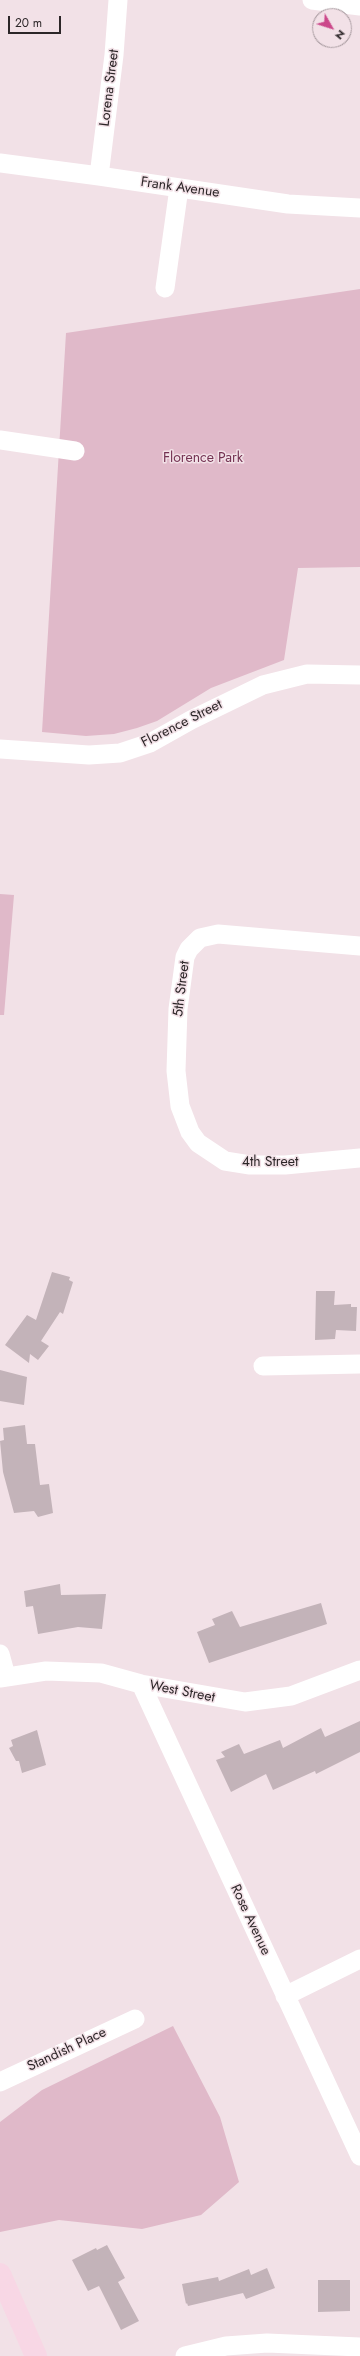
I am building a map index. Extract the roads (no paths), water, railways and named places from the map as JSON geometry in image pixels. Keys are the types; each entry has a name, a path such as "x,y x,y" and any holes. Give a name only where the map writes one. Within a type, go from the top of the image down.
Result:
{"main road":[{"path":"0,2274 36,2356"}],"street":[{"name":"Lorena Street","path":"99,176 114,55 118,0"},
{"path":"312,0 360,6"},
{"name":"Frank Avenue","path":"0,163 288,204 360,208"},
{"path":"165,288 179,188"},
{"path":"0,440 75,451"},
{"name":"Florence Street","path":"0,750 89,755 120,753 150,743 211,710 263,685 307,674 360,675"},
{"name":"5th Street","path":"190,1132 180,1106 176,1071 178,1009 185,957 189,950 200,938 218,934 360,946"},
{"name":"4th Street","path":"190,1132 198,1143 225,1161 250,1165 285,1165 360,1158"},
{"path":"263,1366 360,1364"},
{"path":"0,1654 3,1677"},
{"name":"West Street","path":"3,1677 46,1671 101,1673 141,1684 245,1702 291,1696 360,1670"},
{"name":"Rose Avenue","path":"141,1684 360,2156"},
{"path":"285,1996 360,1960"},
{"name":"Standish Place","path":"0,2082 135,2019"},
{"path":"185,2356 226,2346 267,2343 360,2347"}],"park label":[{"name":"Florence Park","path":"203,459"}]}
